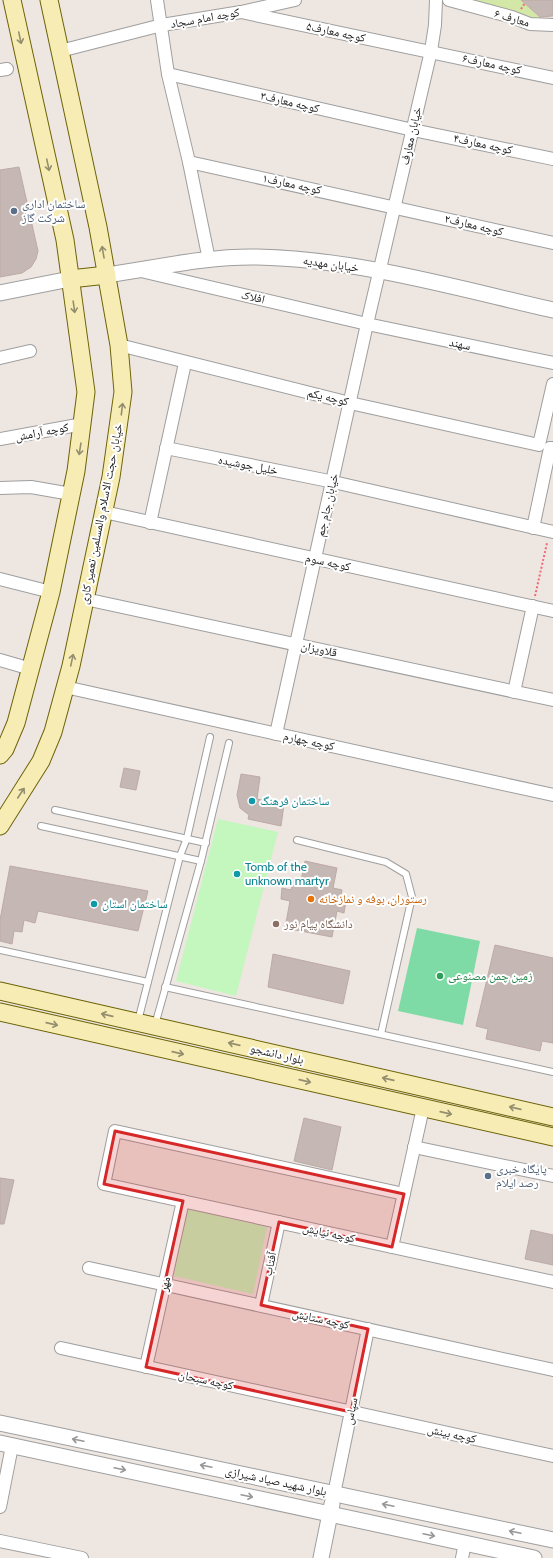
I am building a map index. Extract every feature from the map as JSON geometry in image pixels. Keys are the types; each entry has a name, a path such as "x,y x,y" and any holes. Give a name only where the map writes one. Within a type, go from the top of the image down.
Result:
{"main road":[{"path":"0,755 5,749 16,723 51,592 84,424 86,392 65,240 12,0"},
{"name":"خیابان حجت الاسلام والمسلمین تعمیر کاری","path":"0,826 41,761 53,732 65,687 104,512 114,462 123,392 119,345 98,227 49,0"},
{"path":"70,279 106,275"},
{"name":"بلوار دانشجو","path":"4,990 553,1117"},
{"name":"بلوار دانشجو","path":"0,1012 553,1137"},
{"path":"0,1023 24,1018"}],"street":[{"path":"156,0 162,25 168,74 189,162 209,260"},
{"name":"کوچه امام سجاد","path":"60,51 162,25 241,12 295,0"},
{"name":"خیابان معارف","path":"367,324 431,51 435,25 436,0"},
{"name":"معارف ۶","path":"450,0 512,17 530,24 553,25"},
{"name":"کوچه معارف۵","path":"241,12 431,51"},
{"name":"کوچه معارف۶","path":"431,51 553,78"},
{"name":"کوچه معارف۳","path":"168,74 413,130"},
{"name":"کوچه معارف۴","path":"413,130 553,159"},
{"name":"کوچه معارف۱","path":"189,162 395,207"},
{"name":"کوچه معارف۲","path":"395,207 553,243"},
{"name":"خیابان مهدیه","path":"106,275 209,260 256,257 292,259 380,272 553,310"},
{"name":"افلاک","path":"138,270 367,324"},
{"path":"0,293 70,279"},
{"name":"سهند","path":"367,324 553,363"},
{"name":"خیابان جام جم","path":"276,734 315,559 330,481 350,402 367,324"},
{"name":"کوچه یکم","path":"119,345 184,363 547,447"},
{"path":"0,358 30,351"},
{"path":"150,523 184,363"},
{"path":"533,528 547,447 553,384"},
{"name":"کوچه آرامش","path":"0,440 84,424"},
{"name":"خلیل جوشیده","path":"166,448 330,481 551,532"},
{"path":"0,488 31,487 71,494"},
{"name":"کوچه سوم","path":"104,512 553,611"},
{"path":"0,579 51,592"},
{"name":"قلاویزان","path":"85,600 553,700"},
{"path":"514,692 533,606"},
{"path":"0,660 31,670"},
{"name":"کوچه چهارم","path":"65,687 553,795"},
{"path":"392,1247 423,1108"},
{"name":"كوچه نيايش","path":"404,1194 115,1131 104,1184 553,1282"},
{"path":"414,1147 553,1176"},
{"name":"مهر","path":"146,1367 183,1201"},
{"name":"آفتاب","path":"261,1306 279,1222"},
{"name":"کوچه ستایش","path":"88,1268 553,1370"},
{"name":"سپاس","path":"334,1494 368,1329"},
{"name":"کوچه سبحان","path":"61,1348 351,1412"},
{"name":"کوچه بینش","path":"351,1412 553,1456"},
{"name":"بلوار شهید صیاد شیرازی","path":"0,1423 553,1540"},
{"path":"0,1507 6,1445"},
{"name":"بلوار شهید صیاد شیرازی","path":"6,1445 534,1558"},
{"path":"321,1558 334,1494"},
{"path":"0,1541 48,1555 82,1558"},
{"path":"462,1558 465,1543"}],"lane":[{"path":"138,1022 180,856 187,838 210,738"},
{"path":"155,1026 206,843 228,743"},
{"path":"55,810 206,843"},
{"path":"41,826 201,861"},
{"path":"296,840 386,862 406,874 412,897 381,1034"},
{"path":"0,950 148,982"},
{"path":"165,987 553,1072"}],"path":[{"path":"533,606 551,532"}],"highlighted area":[{"path":"115,1131 404,1194 392,1247 279,1222 261,1305 368,1329 351,1412 146,1367 183,1201 104,1184"}],"green space":[{"path":"477,0 521,0 546,23 515,13 477,5"},
{"path":"218,819 278,832 236,996 176,981"},
{"name":"زمین چمن مصنوعی","path":"417,928 480,941 463,1025 398,1011"},
{"path":"188,1209 267,1227 253,1294 174,1276"}],"building":[{"path":"521,0 553,0 553,16 540,17"},
{"name":"ساختمان اداری شرکت گاز","path":"19,167 38,251 36,259 31,267 22,273 0,277 0,170"},
{"path":"124,768 140,771 136,790 120,787"},
{"name":"ساختمان فرهنگ","path":"241,774 260,777 257,799 284,804 281,826 248,819 249,815 240,808 237,795"},
{"name":"رستوران، بوفه و نمازخانه","path":"305,861 337,868 333,888 342,890 340,900 346,901 344,913 337,911 332,937 285,928 290,901 281,899 282,888 291,890 294,880 301,881"},
{"name":"ساختمان استان","path":"10,866 148,891 138,931 38,911 35,923 24,920 22,932 14,931 12,944 0,941 0,920"},
{"path":"495,945 553,958 553,1043 542,1041 540,1051 486,1039 488,1029 476,1026"},
{"path":"273,954 350,971 343,1004 268,987"},
{"path":"304,1118 341,1127 332,1170 294,1161"},
{"path":"0,1178 14,1180 4,1224 0,1224"},
{"path":"531,1230 553,1235 553,1265 525,1259"}],"place":[{"name":"ساختمان اداری شرکت گاز","path":"14,211"},
{"name":"ساختمان فرهنگ","path":"252,801"},
{"name":"Tomb of the unknown martyr","path":"237,874"},
{"name":"رستوران، بوفه و نمازخانه","path":"311,899"},
{"name":"ساختمان استان","path":"94,904"},
{"name":"دانشگاه پیام نور","path":"276,924"},
{"name":"زمین چمن مصنوعی","path":"440,976"},
{"name":"پایگاه خبری رصد ایلام","path":"488,1176"}]}
